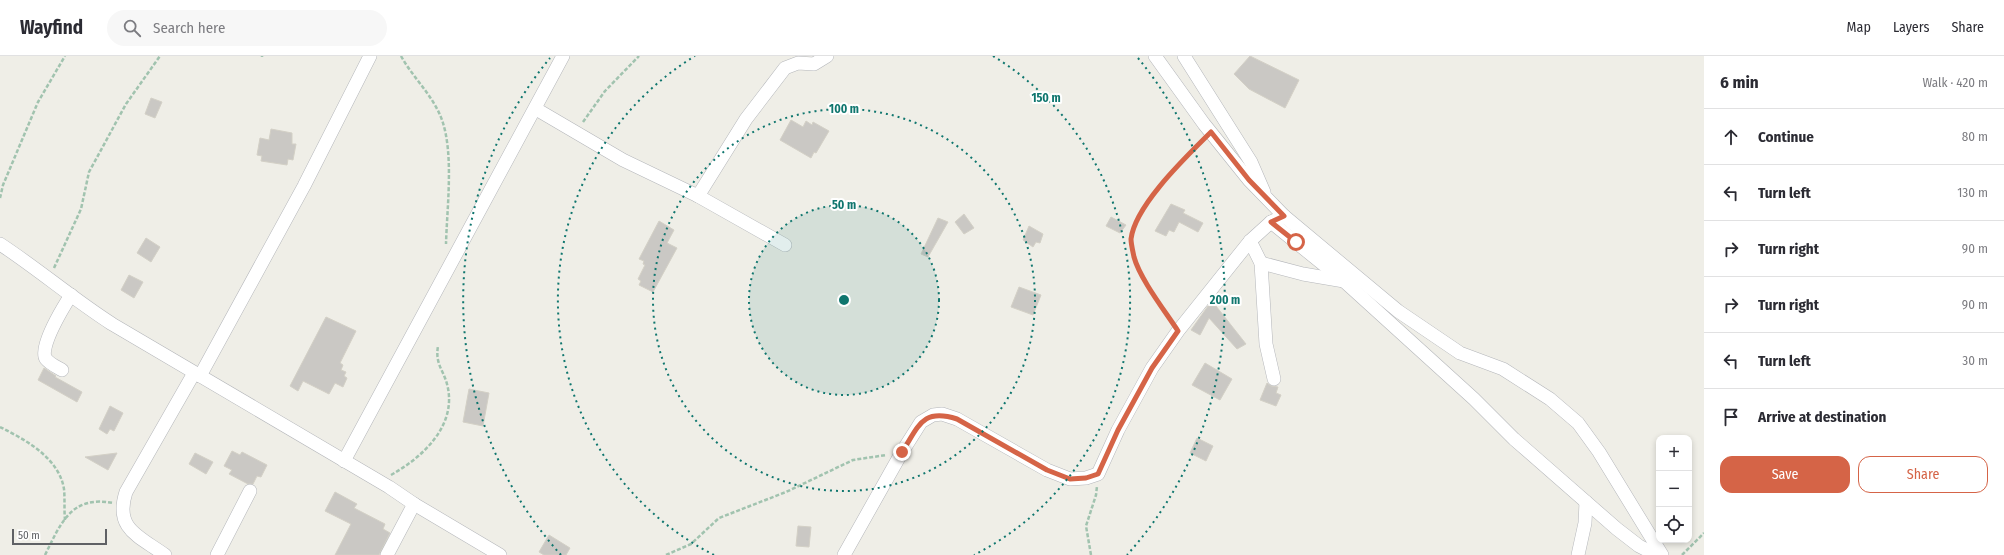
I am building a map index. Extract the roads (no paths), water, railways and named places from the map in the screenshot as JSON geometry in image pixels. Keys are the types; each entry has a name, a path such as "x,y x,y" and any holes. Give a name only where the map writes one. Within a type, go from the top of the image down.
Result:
{"street":[{"path":"165,555 131,530 123,519 122,505 126,492 197,374 297,199 370,56"},
{"path":"344,460 481,206 536,109 563,56"},
{"path":"698,196 746,119 785,68 798,63 814,64 827,56"},
{"path":"1155,56 1164,71 1211,132 1267,200 1284,216 1398,311 1460,353 1503,369 1550,399 1578,423 1599,452 1662,555"},
{"path":"1184,56 1251,162 1267,200"},
{"path":"536,109 623,160 698,196 785,245"},
{"path":"844,555 902,452 921,422 933,415 942,414 957,419 1047,470 1070,479 1086,478 1098,474 1118,430 1152,368 1178,331 1250,241 1271,222 1284,216"},
{"path":"1271,222 1344,281 1474,400 1514,439 1630,540 1657,555"},
{"path":"1250,241 1262,263 1266,344 1274,379"},
{"path":"0,244 50,278 112,324 380,481 414,504 500,555"},
{"path":"1262,263 1296,272 1344,281 1360,280"},
{"path":"62,370 46,359 45,348 53,327 71,295"},
{"path":"217,555 250,491"},
{"path":"1578,555 1586,523 1586,502"},
{"path":"387,555 414,504"}]}
